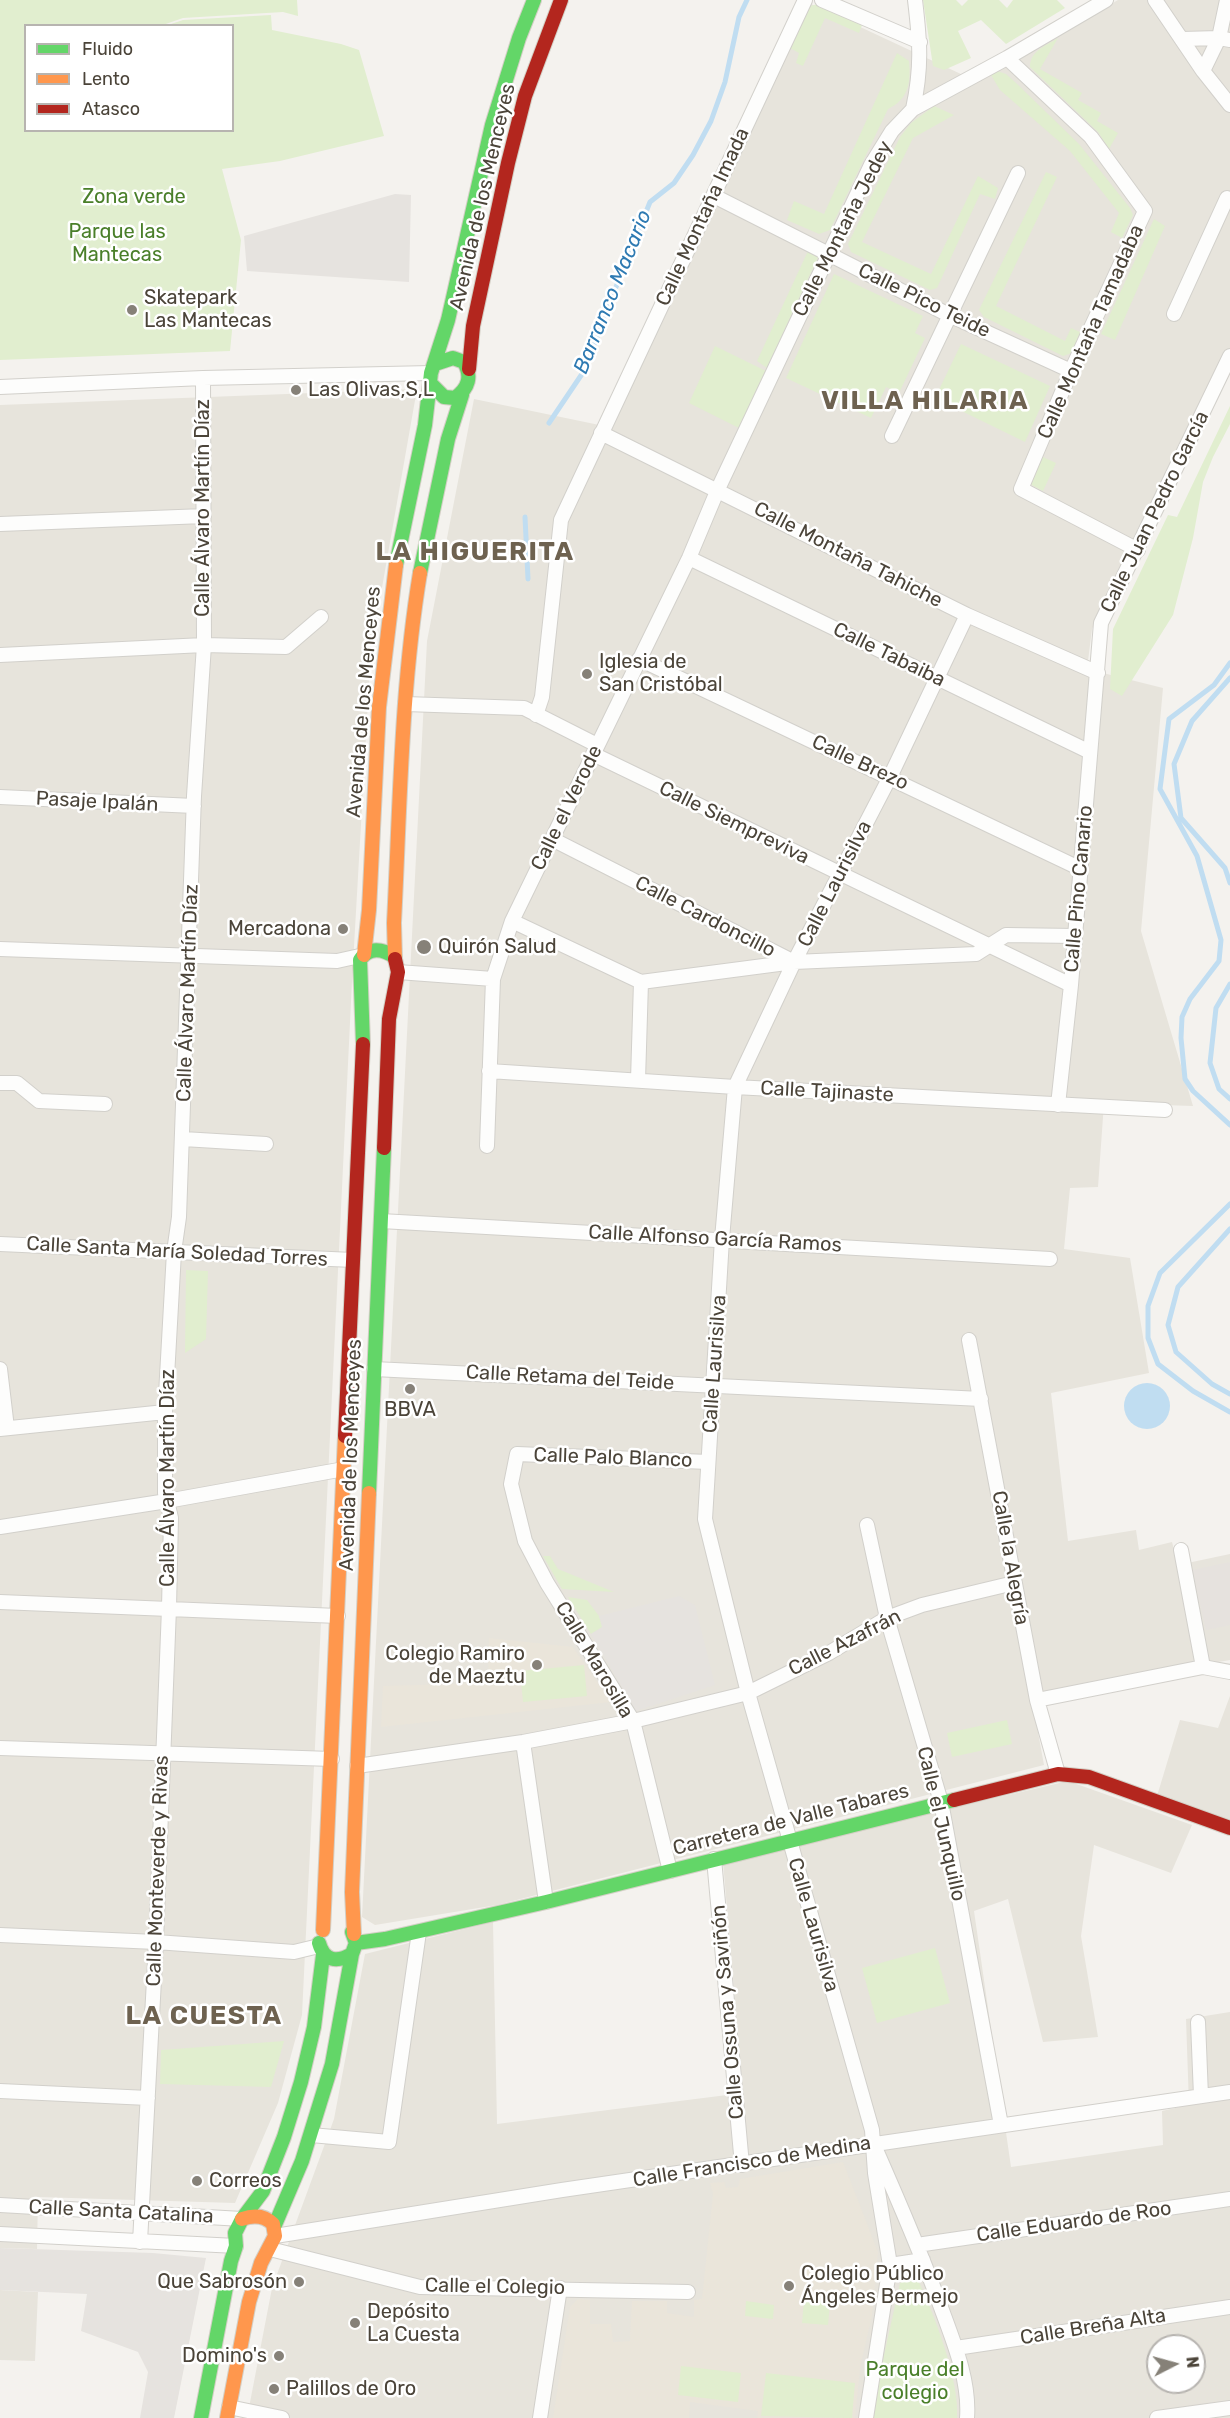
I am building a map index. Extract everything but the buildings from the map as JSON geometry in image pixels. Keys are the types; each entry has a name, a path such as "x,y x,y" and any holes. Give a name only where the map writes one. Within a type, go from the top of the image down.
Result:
{"main road":[{"name":"Avenida de los Menceyes","path":"364,955 369,910 379,707 394,576 433,374 448,320 492,125 515,49 534,0"},
{"name":"Avenida de los Menceyes","path":"469,369 472,326 508,163 525,96 561,1"},
{"path":"448,357 461,360 469,369 471,376 469,387 462,395 450,398 439,394 433,374 448,357"},
{"name":"Avenida de los Menceyes","path":"395,957 394,923 405,704 412,624 422,563 448,439 462,395"},
{"path":"375,949 386,950 395,957 397,975 386,987 371,984 359,966 364,955 375,949"},
{"name":"Avenida de los Menceyes","path":"228,2412 257,2269 271,2241 311,2135 332,2064 354,1944 352,1892 389,1019 397,975"},
{"name":"Avenida de los Menceyes","path":"333,1926 332,1759 364,1024 371,984"},
{"name":"Carretera de Valle Tabares","path":"354,1944 419,1932 546,1902 1058,1774 1089,1777 1230,1828"},
{"path":"201,2418 231,2261 236,2246 235,2233 262,2191 284,2137 301,2082 314,2027 321,1950 319,1938 333,1926 347,1926 354,1944 344,1960 331,1960 321,1950"},
{"path":"236,2246 254,2255 271,2241 267,2218 250,2215 242,2219"}],"street":[{"name":"Calle Montaña Imada","path":"536,715 542,697 561,520 805,0"},
{"path":"822,0 920,42"},
{"path":"913,109 920,76 920,42 915,0"},
{"name":"Calle Montaña Jedey","path":"718,489 871,165 892,131 913,109 1007,58 1106,0"},
{"path":"1155,0 1203,71 1230,105"},
{"path":"1203,71 1225,39 1227,0"},
{"path":"1182,39 1225,39"},
{"name":"Calle Montaña Tamadaba","path":"1007,58 1091,136 1145,211 1071,371 1021,489 1138,550"},
{"path":"892,436 1018,173"},
{"name":"Calle Pico Teide","path":"714,196 949,315 1071,371"},
{"path":"1174,314 1227,198 1230,200"},
{"name":"Calle Juan Pedro García","path":"1098,673 1101,623 1230,356"},
{"path":"0,387 203,378 433,374"},
{"name":"Calle Álvaro Martín Díaz","path":"169,1608 171,1518 167,1501 165,1412 183,1139 194,806 204,645 203,378"},
{"name":"Calle Montaña Tahiche","path":"600,433 718,489 967,615 1098,673"},
{"name":"Calle el Verode","path":"487,1146 493,979 512,921 689,558 718,489"},
{"path":"0,524 204,516"},
{"name":"Calle Tabaiba","path":"689,558 1090,752"},
{"name":"Calle Laurisilva","path":"874,2144 872,2130 788,1841 705,1519 708,1462 722,1239 735,1087 794,962 890,777 967,615"},
{"path":"0,655 204,645 286,647 321,617"},
{"name":"Calle Brezo","path":"639,659 1081,869"},
{"name":"Calle Pino Canario","path":"1058,1105 1071,985 1098,673"},
{"name":"Calle Siempreviva","path":"405,704 524,708 595,750 841,875 1071,985"},
{"name":"Pasaje Ipalán","path":"0,797 194,806"},
{"name":"Calle Cardoncillo","path":"552,839 794,962 976,954 1006,935 1075,936"},
{"path":"512,921 641,982 794,962"},
{"path":"0,949 337,961 364,955"},
{"path":"397,975 493,979"},
{"path":"638,1080 641,982"},
{"name":"Calle Tajinaste","path":"489,1071 735,1087 1165,1110"},
{"path":"0,1083 17,1083 39,1101 105,1104"},
{"path":"183,1139 266,1144"},
{"name":"Calle Alfonso García Ramos","path":"381,1221 1050,1259"},
{"name":"Calle Santa María Soledad Torres","path":"0,1244 353,1260"},
{"name":"Calle la Alegría","path":"969,1340 1037,1700 1058,1774"},
{"path":"0,1369 3,1429 165,1412"},
{"name":"Calle Retama del Teide","path":"374,1369 714,1384 981,1399"},
{"name":"Calle Palo Blanco","path":"517,1454 708,1462"},
{"name":"Calle Marosilla","path":"517,1454 511,1484 525,1541 547,1583 633,1721 670,1870"},
{"path":"0,1527 167,1501 345,1469"},
{"name":"Calle el Junquillo","path":"867,1525 887,1618 941,1802 1001,2126"},
{"path":"1181,1550 1203,1667"},
{"name":"Calle Azafrán","path":"357,1766 523,1742 633,1721 748,1693 829,1653 887,1618 922,1605 1014,1583"},
{"path":"0,1602 339,1616"},
{"name":"Calle Monteverde y Rivas","path":"140,2242 156,1942 169,1608"},
{"path":"1037,1700 1203,1667 1230,1671"},
{"path":"523,1742 546,1902"},
{"path":"0,1748 332,1759"},
{"name":"Calle Ossuna y Saviñón","path":"714,1859 742,2165"},
{"path":"311,2135 389,2142 419,1932"},
{"path":"0,1935 156,1942 294,1952 321,1950"},
{"path":"1198,2022 1202,2096"},
{"path":"0,2091 148,2098"},
{"name":"Calle Francisco de Medina","path":"271,2241 562,2190 1230,2092"},
{"path":"874,2144 917,2245 956,2348 968,2403 967,2418"},
{"path":"866,2418 890,2265 875,2173 874,2144"},
{"name":"Calle Eduardo de Roo","path":"917,2245 1230,2199"},
{"name":"Calle Santa Catalina","path":"0,2205 242,2219"},
{"name":"Calle Santa Catalina","path":"0,2234 236,2246"},
{"name":"Calle el Colegio","path":"271,2241 420,2287 688,2292"},
{"path":"890,2265 923,2260"},
{"path":"540,2418 560,2288"},
{"name":"Calle Breña Alta","path":"956,2348 1230,2307"},
{"path":"1157,2418 1230,2408"},
{"path":"228,2412 282,2418"}],"shaded area":[{"path":"1118,0 1230,0 1230,355 1092,629 1087,669 1163,688 1141,931 1193,1106 1104,1103 1098,1187 1070,1188 1064,1249 1130,1258 1149,1373 1051,1393 1068,1541 1136,1530 1139,1550 1172,1542 1178,1565 1230,1554 1230,1660 1031,1694 1044,1765 497,1905 375,1925 362,1917 427,641 474,399 609,427 811,4 978,82"},
{"path":"395,194 411,195 409,282 247,271 244,236"},
{"path":"417,389 371,650 352,981 302,2015 278,2103 235,2203 38,2197 37,2249 0,2248 0,405"},
{"path":"1230,1562 1230,1625 1206,1630 1192,1570"},
{"path":"679,1596 695,1605 715,1685 636,1711 591,1634 602,1627 599,1616"},
{"name":"Colegio Ramiro de Maeztu","path":"489,1638 573,1647 611,1702 381,1727 383,1686 488,1683"},
{"path":"1230,1696 1230,1823 1157,1796 1180,1720 1218,1728"},
{"path":"1068,1781 1192,1825 1171,1873 1094,1845 1081,1936 1098,2037 1043,2042 1008,1899 974,1911 1011,2167 1163,2145 1162,2111 1189,2105 1186,2019 1230,2012 1230,2418 247,2418 272,2288 334,2119 365,1954 493,1922 497,2124 743,2093 723,1862"},
{"name":"Colegio Público Ángeles Bermejo","path":"843,2162 878,2252 872,2315 860,2368 855,2418 757,2418 758,2411 690,2402 689,2418 553,2418 570,2307 578,2299 590,2300 590,2324 611,2324 613,2342 630,2341 632,2301 667,2301 667,2313 694,2317 694,2300 702,2299 713,2194 710,2183 724,2182 726,2188 738,2187 740,2179"},
{"path":"0,2248 153,2253 206,2258 174,2418 140,2418 148,2372 138,2352 81,2331 87,2294 0,2290"},
{"path":"0,2290 38,2292 35,2361 0,2360"}],"green space":[{"name":"Parque las Mantecas","path":"0,0 297,0 298,16 283,12 183,18 166,24 24,24 24,132 234,132 234,24 171,24 183,20 271,15 272,30 341,44 359,50 384,136 280,161 222,169 241,240 230,351 0,360"},
{"path":"923,0 956,0 962,6 968,0 999,0 1007,8 1013,0 1057,0 1065,8 1006,44 981,20 958,31 971,58 944,70 933,66"},
{"path":"818,4 862,25 859,33 825,18 803,66 796,63 799,53 790,48 810,6"},
{"path":"1058,38 1040,69 1082,93 1078,100 1101,113 1097,121 1118,133 1109,149 1098,132 1030,67 1035,53"},
{"path":"897,53 909,61 910,76 907,89 900,100 888,109 830,230 819,234 787,220 794,201 824,214"},
{"path":"997,71 1006,74 1015,82 1079,144 1130,208 1133,215 1122,238 1111,232 1119,213 1070,151 1000,90 991,75"},
{"path":"934,106 954,115 913,138 862,242 931,274 978,176 998,188 995,199 980,194 937,288 930,290 851,252 848,244 900,137 911,123"},
{"path":"1046,172 1057,177 996,306 1065,341 1071,328 1080,332 1072,353 1063,356 984,317 979,310"},
{"path":"1154,219 1165,226 1115,340 1101,334"},
{"path":"808,251 819,255 767,368 757,361"},
{"path":"834,274 923,316 915,333 925,338 899,393 886,387 871,418 786,378"},
{"path":"961,344 1050,386 1025,442 935,398"},
{"path":"715,346 772,374 745,431 689,403"},
{"path":"1230,406 1230,424 1203,482 1193,538 1173,615 1122,696 1110,689 1113,629 1168,515 1177,517"},
{"path":"1043,457 1056,463 1043,491 1030,484"},
{"path":"186,1270 208,1271 206,1339 185,1353"},
{"path":"543,1556 550,1556 558,1569 614,1592 562,1589"},
{"path":"568,1597 587,1600 599,1616 603,1627 591,1634"},
{"path":"584,1665 587,1696 523,1702 520,1671"},
{"path":"1007,1720 1012,1744 952,1757 947,1733"},
{"path":"935,1948 950,2003 877,2023 862,1968"},
{"path":"284,2041 271,2087 160,2084 161,2050"},
{"name":"Parque del colegio","path":"910,2278 918,2280 945,2348 957,2403 957,2418 870,2418 900,2283"},
{"path":"804,2300 830,2303 828,2325 802,2323"},
{"path":"746,2301 774,2305 773,2319 745,2316"},
{"path":"681,2366 741,2373 738,2402 678,2395"},
{"path":"766,2373 855,2383 852,2418 761,2416"}],"water":[{"path":"1147,1383 1163,1390 1170,1406 1163,1422 1147,1429 1131,1422 1124,1406 1131,1390"}],"waterway":[{"name":"Barranco Macario","path":"549,423 586,368 650,202 674,183 693,155 711,121 725,82 739,17 747,0"},
{"path":"525,517 528,579"},
{"path":"1230,663 1214,685 1169,719 1160,789 1197,856 1221,940 1219,961 1190,999 1182,1017 1181,1038 1185,1079 1193,1091 1230,1125"},
{"path":"1230,678 1192,721 1174,764 1181,818 1225,868 1230,883"},
{"path":"1230,984 1216,1008 1210,1063 1219,1089 1230,1099"},
{"path":"1230,1204 1160,1273 1148,1306 1148,1338 1158,1364 1193,1391 1230,1412"},
{"path":"1230,1229 1178,1287 1168,1325 1176,1352 1212,1384 1230,1394"}],"traffic: fast":[{"path":"396,565 425,425 431,373 448,320 492,125 519,38 534,0"},
{"path":"431,384 444,397 455,398 468,382 468,372 464,362 453,358 435,364"},
{"path":"420,573 448,439 462,395"},
{"path":"363,1044 360,960 368,952 376,950 395,957"},
{"path":"369,1493 384,1148"},
{"path":"356,1943 385,1939 546,1902 954,1800"},
{"path":"274,2227 302,2161 332,2064 356,1943 352,1932"},
{"path":"319,1943 324,1954 332,1959 341,1959 352,1954"},
{"path":"201,2418 231,2261 236,2246 235,2233 242,2219 263,2191 284,2137 301,2082 314,2027 323,1955"}],"traffic: slow":[{"path":"364,955 369,910 379,707 396,565"},
{"path":"395,959 394,923 402,747 409,660 420,573"},
{"path":"323,1930 345,1436"},
{"path":"354,1934 352,1892 369,1493"},
{"path":"227,2418 249,2302 261,2263 275,2236 273,2224 266,2219 254,2216 242,2219"}],"traffic: jam":[{"path":"469,369 473,326 508,163 525,96 561,0"},
{"path":"384,1148 389,1019 398,972 395,959"},
{"path":"345,1436 363,1044"},
{"path":"954,1800 1058,1774 1089,1777 1230,1828"}],"place":[{"name":"Skatepark Las Mantecas","path":"132,310"},
{"name":"Las Olivas,S,L","path":"296,390"},
{"name":"Iglesia de San Cristóbal","path":"587,674"},
{"name":"Mercadona","path":"343,929"},
{"name":"Quirón Salud","path":"424,947"},
{"name":"BBVA","path":"410,1389"},
{"name":"Colegio Ramiro de Maeztu","path":"537,1665"},
{"name":"Correos","path":"197,2181"},
{"name":"Que Sabrosón","path":"299,2282"},
{"name":"Colegio Público Ángeles Bermejo","path":"789,2286"},
{"name":"Depósito La Cuesta","path":"355,2323"},
{"name":"Domino's","path":"279,2356"},
{"name":"Palillos de Oro","path":"274,2389"}],"district":[{"name":"VILLA HILARIA","path":"925,401"},
{"name":"LA HIGUERITA","path":"475,552"},
{"name":"LA CUESTA","path":"204,2016"}],"park label":[{"name":"Zona verde","path":"134,197"}]}
